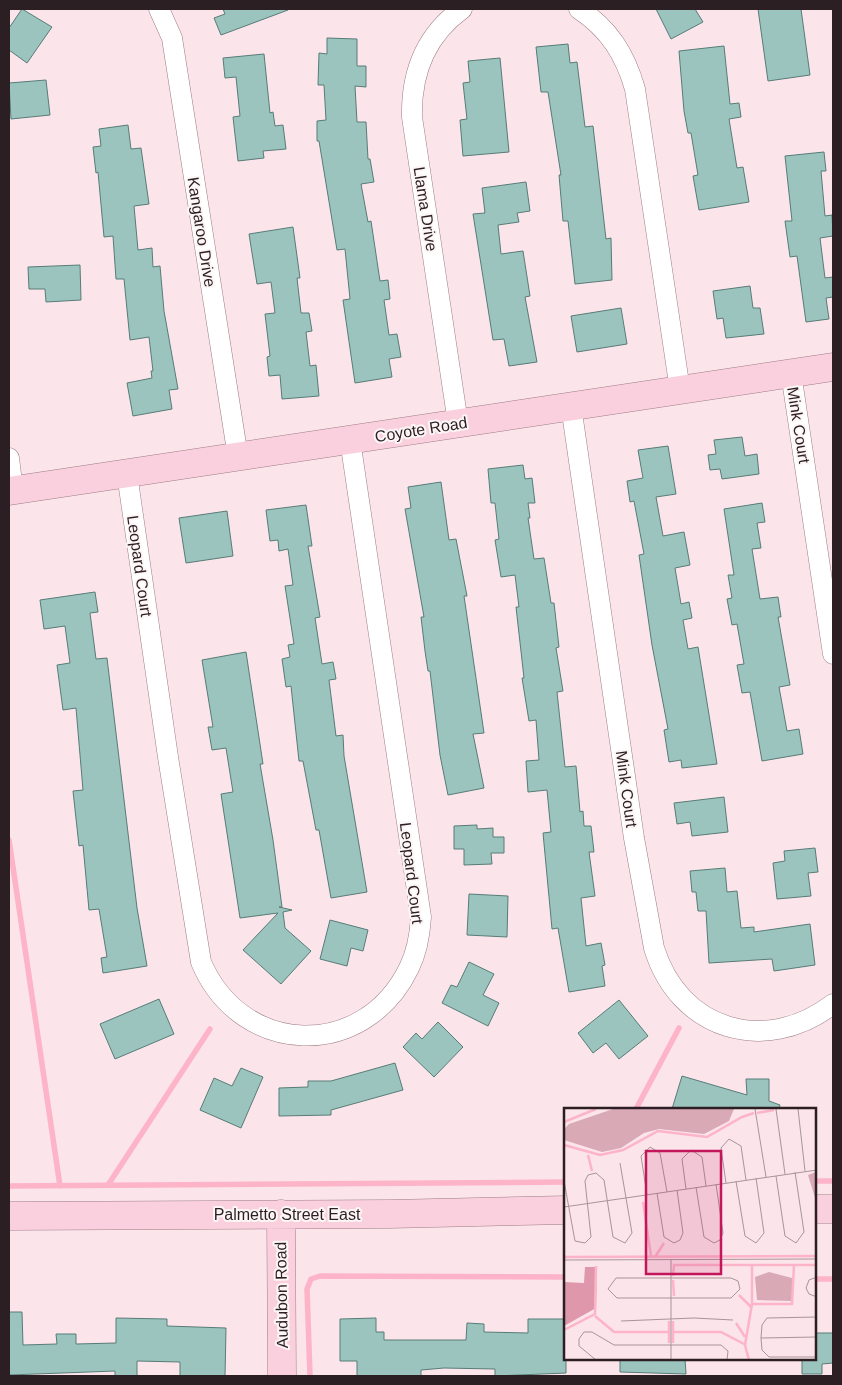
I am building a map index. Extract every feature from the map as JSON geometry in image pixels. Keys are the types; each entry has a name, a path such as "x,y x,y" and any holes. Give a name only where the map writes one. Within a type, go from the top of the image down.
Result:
{"street":[{"name":"Kangaroo Drive","path":"159,9 172,38 238,457"},
{"name":"Llama Drive","path":"458,423 412,101 415,77 423,54 441,27 462,9"},
{"path":"579,9 593,18 608,33 620,50 635,88 680,390"},
{"name":"Coyote Road","path":"11,491 833,367"},
{"name":"Mink Court","path":"791,374 833,654"},
{"name":"Mink Court","path":"571,406 634,838 658,963 674,990 696,1012 710,1020 740,1030 772,1031 790,1027 807,1021 833,1004"},
{"name":"Leopard Court","path":"127,474 168,757 201,962 216,991 239,1015 253,1023 284,1034 317,1035 333,1032 364,1018 391,996 410,967 420,934 421,917 350,440"},
{"path":"9,458 11,491"},
{"path":"817,1209 833,1209"},
{"name":"Palmetto Street East","path":"9,1216 564,1210"},
{"name":"Audubon Road","path":"281,1214 282,1376"}],"building":[{"path":"22,9 52,27 27,63 9,50 9,28"},
{"path":"223,9 288,10 221,35 214,18 225,14"},
{"path":"656,9 695,9 703,22 671,39"},
{"path":"758,9 801,9 810,75 768,81"},
{"path":"327,38 357,39 357,66 366,66 366,87 355,86 357,122 366,122 368,159 370,159 374,182 361,184 368,222 371,221 380,281 388,280 390,299 384,300 389,335 397,334 401,357 389,359 392,377 355,383 343,300 350,299 345,249 337,250 319,141 317,141 317,121 326,120 324,85 318,85 319,53 327,54"},
{"path":"568,44 570,63 577,62 585,127 593,126 606,239 611,238 612,280 575,284 568,221 563,221 559,175 561,175 548,92 541,92 536,47"},
{"path":"724,46 730,104 739,103 741,117 729,119 737,168 743,167 749,202 699,210 693,176 698,175 691,133 688,133 684,111 679,51"},
{"path":"264,54 270,113 273,112 275,126 283,125 286,149 263,151 264,158 238,161 233,117 240,116 236,77 225,78 223,58"},
{"path":"500,58 509,152 463,156 460,120 467,119 463,83 470,82 468,61"},
{"path":"46,80 50,115 11,119 9,83"},
{"path":"128,125 131,149 141,148 149,204 134,206 138,250 152,248 153,267 160,266 164,311 178,389 169,390 172,409 133,416 127,383 152,378 151,371 153,371 149,337 130,340 124,279 116,279 113,236 104,237 98,172 96,173 93,147 101,146 99,129"},
{"path":"824,152 826,171 821,171 825,216 832,215 833,236 820,238 825,278 833,277 833,297 826,298 829,319 806,322 797,256 790,257 785,221 792,221 785,156"},
{"path":"526,182 530,211 517,213 519,222 498,225 501,254 523,251 530,296 525,297 537,362 509,366 504,339 493,340 473,214 485,213 482,188"},
{"path":"293,227 300,278 297,278 301,313 309,313 312,331 306,332 310,366 316,365 319,396 282,399 280,375 269,376 267,357 270,356 265,314 275,313 271,282 257,284 249,234"},
{"path":"80,265 81,300 46,302 45,289 29,289 28,267"},
{"path":"750,286 753,308 760,308 764,334 726,338 723,318 717,319 713,291"},
{"path":"621,308 627,344 577,352 571,316"},
{"path":"742,437 745,456 757,454 759,474 722,479 720,469 710,470 708,455 716,454 714,440"},
{"path":"668,446 676,494 656,497 663,536 684,532 690,565 675,568 681,604 689,602 692,618 683,620 688,649 698,647 717,764 682,768 681,760 669,762 664,730 668,729 652,645 639,555 644,554 634,501 630,502 627,481 643,478 638,450"},
{"path":"523,465 525,479 532,478 535,503 528,503 530,518 528,518 534,559 544,558 551,603 554,603 559,647 556,648 563,691 557,692 565,767 576,766 580,812 583,811 584,826 591,826 594,852 589,852 595,896 581,898 586,946 601,943 605,965 602,966 605,986 569,992 558,928 552,929 543,833 551,832 547,790 528,792 526,761 539,760 536,720 529,721 522,678 524,678 516,607 519,607 515,575 501,577 495,540 499,539 495,503 491,503 488,469"},
{"path":"441,482 449,540 456,539 467,596 464,596 484,733 473,734 484,788 448,795 440,755 430,671 428,671 425,651 421,617 424,617 405,509 411,508 408,487"},
{"path":"762,503 765,522 757,523 761,548 752,549 760,599 778,597 781,617 778,617 790,685 779,687 787,731 799,729 803,754 762,761 750,692 742,693 737,665 744,664 737,624 732,625 727,599 732,598 728,575 734,575 724,509"},
{"path":"306,505 312,546 308,546 320,617 315,618 322,664 333,662 336,679 329,680 336,736 343,735 344,756 367,892 331,898 319,830 316,830 303,761 299,761 291,686 286,687 282,659 290,657 288,645 294,644 285,586 293,585 288,549 279,551 278,540 270,541 266,510"},
{"path":"227,511 233,556 186,563 179,518"},
{"path":"95,592 98,612 90,613 96,659 107,658 137,908 147,966 103,973 101,958 107,957 99,909 89,910 83,845 79,846 73,791 83,790 76,708 63,710 57,665 70,663 65,626 44,629 40,600"},
{"path":"246,652 263,764 260,764 282,907 279,907 292,910 283,912 285,928 311,951 281,984 243,950 278,913 240,918 221,794 233,792 226,748 212,750 208,727 213,727 202,660"},
{"path":"724,797 728,832 692,836 690,822 677,824 674,803"},
{"path":"477,825 477,829 493,828 493,837 504,837 504,853 491,853 492,864 464,865 464,849 454,849 454,826"},
{"path":"815,848 818,872 808,873 811,896 777,899 773,863 785,861 784,851"},
{"path":"725,868 727,892 737,891 741,928 754,927 754,932 810,924 815,965 774,971 772,959 709,963 706,911 698,911 696,892 692,892 690,871"},
{"path":"469,894 508,896 507,937 467,935"},
{"path":"330,920 368,930 363,951 351,948 347,966 320,959"},
{"path":"469,962 494,974 483,995 499,1003 488,1026 442,1003 451,985 457,987"},
{"path":"159,999 174,1034 115,1059 100,1024"},
{"path":"619,1000 648,1036 619,1059 606,1043 593,1053 578,1033"},
{"path":"438,1022 463,1047 434,1077 403,1047 416,1033 422,1039"},
{"path":"395,1063 403,1090 331,1110 331,1115 279,1116 279,1088 308,1087 308,1081 331,1081"},
{"path":"241,1068 263,1077 241,1128 200,1110 214,1078 232,1086"},
{"path":"682,1076 747,1095 746,1079 769,1079 769,1101 780,1105 779,1108 672,1108"},
{"path":"9,1312 22,1312 23,1345 57,1344 56,1334 76,1334 76,1344 116,1343 116,1318 167,1319 167,1326 226,1328 225,1376 180,1376 180,1362 137,1361 137,1376 115,1376 115,1371 9,1375"},
{"path":"376,1318 376,1332 384,1332 384,1340 466,1340 467,1323 484,1324 484,1332 528,1333 528,1319 564,1319 564,1360 566,1360 566,1373 495,1376 495,1369 444,1368 421,1370 421,1376 357,1376 357,1361 340,1361 340,1319"},
{"path":"817,1333 833,1333 833,1363 822,1364 822,1374 802,1374 802,1360 817,1360"},
{"path":"620,1360 685,1360 686,1374 620,1372"}],"waterway":[{"path":"9,840 60,1186"},
{"path":"637,1108 679,1028"},
{"path":"108,1185 210,1029"},
{"path":"817,1181 833,1181"},
{"path":"9,1186 564,1182"},
{"path":"310,1376 307,1289 311,1279 320,1276 564,1277"},
{"path":"817,1279 833,1279"}]}
